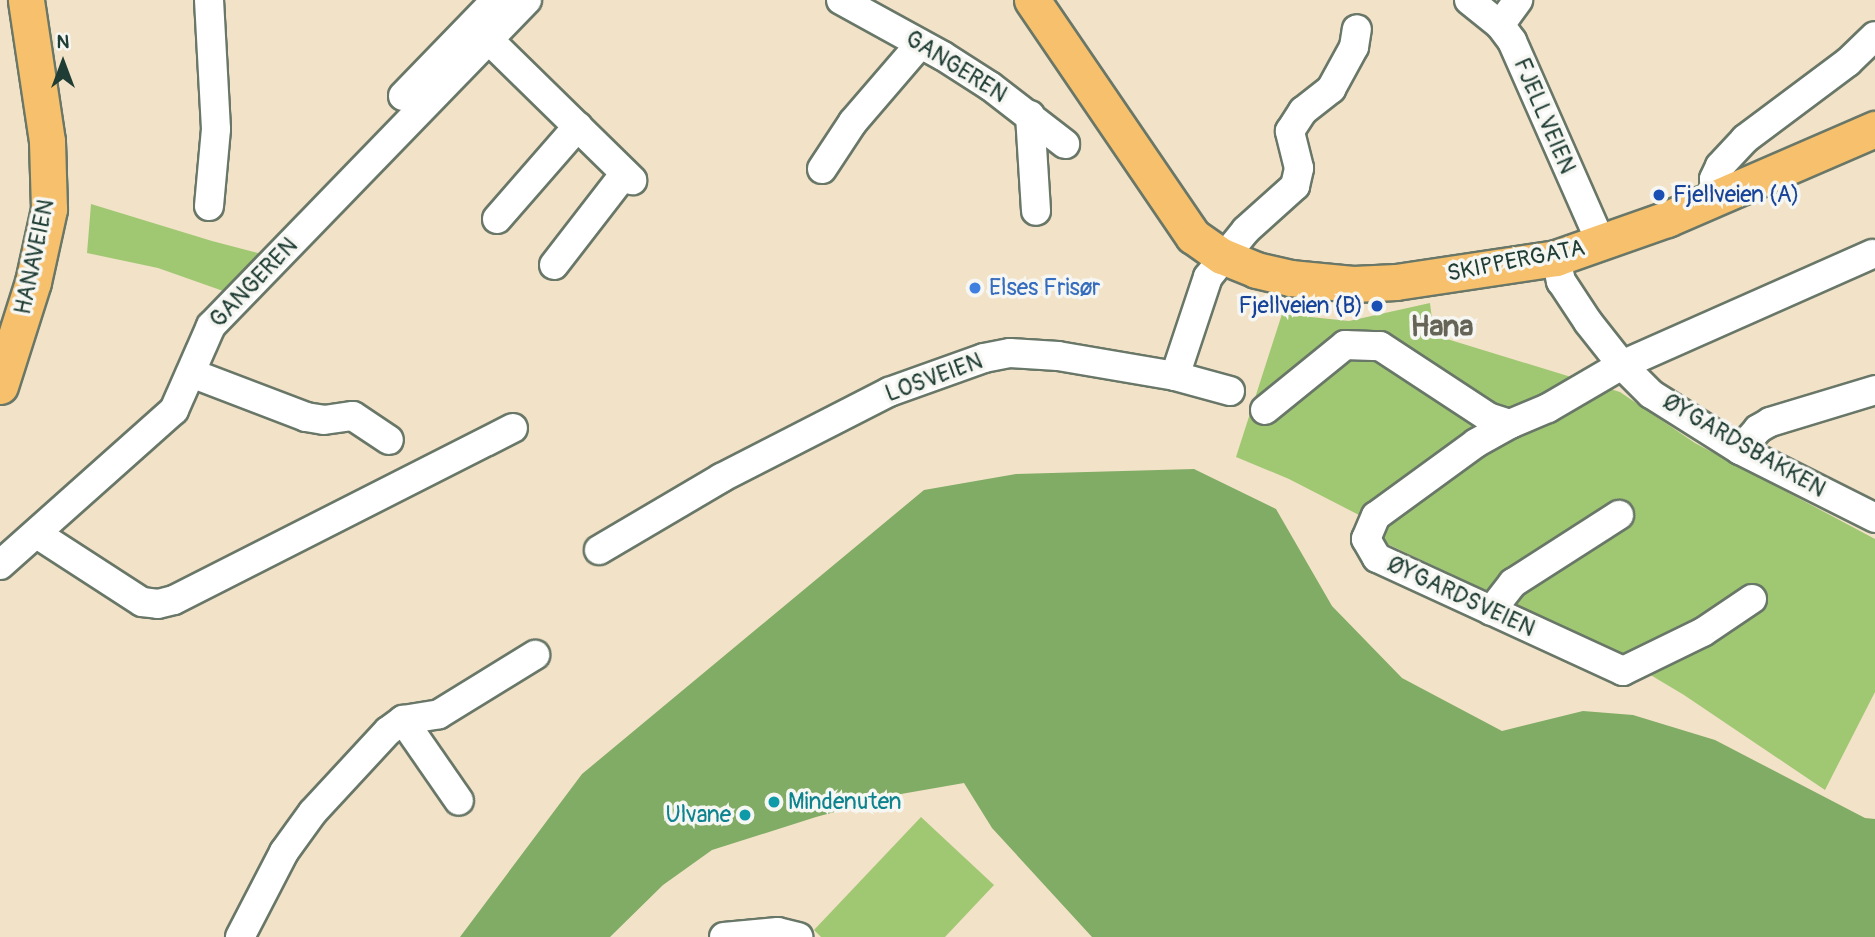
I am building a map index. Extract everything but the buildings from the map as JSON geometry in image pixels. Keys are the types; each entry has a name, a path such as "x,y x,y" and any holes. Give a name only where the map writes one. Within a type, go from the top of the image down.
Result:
{"main road":[{"name":"HANAVEIEN","path":"0,309 18,252 26,187 23,143 3,0"},
{"name":"HANAVEIEN","path":"0,386 40,257 49,209 47,141 26,0"},
{"name":"SKIPPERGATA","path":"1041,3 1165,199 1193,236 1222,256 1256,270 1290,278 1353,284 1407,281 1556,258 1602,244 1717,198 1875,129"}],"street":[{"path":"209,0 216,129 209,206"},
{"path":"402,96 496,0"},
{"name":"GANGEREN","path":"0,565 174,410 211,326 527,0"},
{"name":"GANGEREN","path":"841,0 990,86 1065,144"},
{"name":"FJELLVEIEN","path":"1469,0 1500,25 1512,41 1602,244"},
{"path":"1500,25 1518,0"},
{"path":"1175,376 1208,277 1222,256 1246,230 1295,186 1299,168 1290,131 1303,111 1331,89 1354,47 1357,30"},
{"path":"1717,198 1714,179 1745,139 1848,62 1875,36"},
{"path":"488,39 629,177 554,265"},
{"path":"822,169 853,122 920,44"},
{"path":"1031,116 1036,211"},
{"path":"497,219 578,127"},
{"path":"1622,365 1872,254"},
{"name":"ØYGARDSBAKKEN","path":"1556,258 1561,281 1622,365 1651,394 1740,450 1875,518"},
{"path":"1265,410 1345,345 1380,346 1488,417 1510,424"},
{"name":"LOSVEIEN","path":"599,550 721,478 889,392 984,358 1010,353 1058,356 1175,376 1230,391"},
{"name":"ØYGARDSVEIEN","path":"1622,365 1548,408 1510,424 1476,443 1376,516 1366,539 1377,558 1623,671 1703,632 1752,599"},
{"path":"191,373 306,418 324,420 353,416 388,440"},
{"path":"1740,450 1758,429 1770,422 1875,390"},
{"path":"37,534 142,602 158,604 174,600 513,428"},
{"path":"1491,611 1513,583 1619,515"},
{"path":"240,937 284,852 313,812 370,750 404,720 439,714 535,655"},
{"path":"404,720 459,801"},
{"path":"724,937 778,932 798,937"}],"green space":[{"path":"91,204 262,254 226,292 158,268 87,253"},
{"path":"1430,303 1434,335 1620,392 1695,443 1875,539 1875,692 1825,790 1684,695 1597,643 1379,540 1359,515 1289,479 1236,457 1282,314 1349,321"},
{"path":"1194,469 1276,509 1332,606 1402,678 1502,731 1583,711 1633,715 1715,740 1865,818 1875,819 1875,937 1092,937 992,828 964,783 901,794 712,850 663,885 610,937 460,937 582,774 924,490 1016,474"},
{"path":"921,817 994,885 945,937 821,937 814,930"}],"place":[{"name":"Fjellveien (A)","path":"1659,195"},
{"name":"Elses Frisør","path":"975,288"},
{"name":"Fjellveien (B)","path":"1377,306"},
{"name":"Mindenuten","path":"774,802"},
{"name":"Ulvane","path":"745,815"}],"district":[{"name":"Hana","path":"1442,327"}]}
